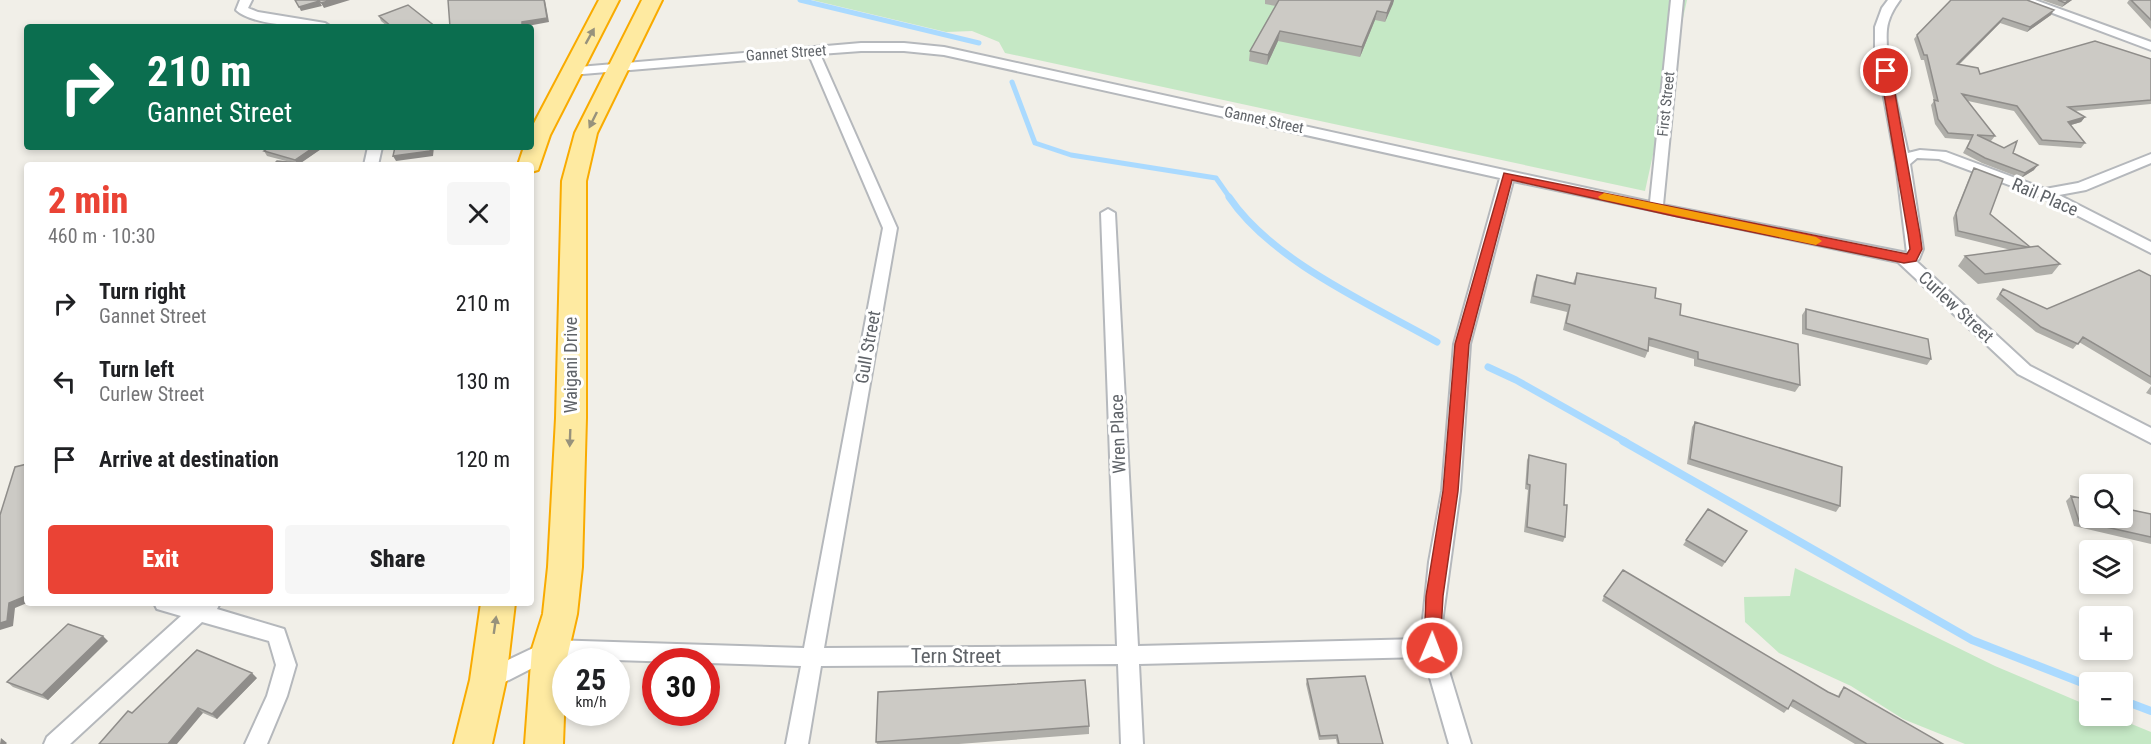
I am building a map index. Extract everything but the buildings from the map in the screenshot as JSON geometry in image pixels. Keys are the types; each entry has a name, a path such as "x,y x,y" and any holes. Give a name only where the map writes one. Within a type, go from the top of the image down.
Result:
{"highway":[{"path":"531,162 539,135 609,0"},
{"name":"Waigani Drive","path":"544,744 550,649 560,614 569,494 574,181 586,133 651,0"},
{"path":"473,744 488,680 498,606"}],"street":[{"path":"246,0 242,10 255,15 308,24"},
{"name":"First Street","path":"1656,208 1677,0"},
{"name":"Curlew Street","path":"1894,0 1888,8 1881,27 1881,48 1916,249 1912,258 1904,259"},
{"path":"2024,0 2151,46"},
{"name":"Gannet Street","path":"571,71 813,51 904,47 944,51 1656,208 1904,259"},
{"name":"Gull Street","path":"797,744 890,228 813,51"},
{"name":"Rail Place","path":"1903,164 1913,155 1934,154 2044,193 2151,248"},
{"path":"2044,193 2081,187 2151,158"},
{"path":"1460,744 1432,648 1434,596 1451,491 1462,344 1508,175"},
{"name":"Wren Place","path":"1108,213 1132,744"},
{"name":"Curlew Street","path":"1904,259 2024,370 2151,436"},
{"path":"187,606 203,608 277,635 286,665 277,696 256,744"},
{"path":"55,744 203,608"},
{"name":"Tern Street","path":"488,680 550,649 812,657 1127,655 1432,648"}],"green space":[{"path":"812,0 1687,0 1645,191 1005,53 999,42 972,31 946,32"},
{"path":"1795,568 1995,666 2079,702 2079,726 2133,725 2151,732 2151,744 1965,744 1903,719 1851,686 1779,653 1745,622 1744,597 1790,596"}],"waterway":[{"path":"800,0 979,43"},
{"path":"1012,82 1035,143 1071,155 1216,178 1230,198"},
{"path":"1229,197 1248,220 1296,261 1353,296 1437,342"},
{"path":"1488,367 1516,380 1626,442"},
{"path":"1623,441 1972,640 2079,682"},
{"path":"2133,704 2151,711"}],"slow traffic":[{"path":"1604,197 1816,241"}],"route":[{"path":"1432,648 1434,596 1451,491 1462,344 1508,175 1678,213 1904,259 1912,258 1916,249 1914,234 1886,71"}]}
